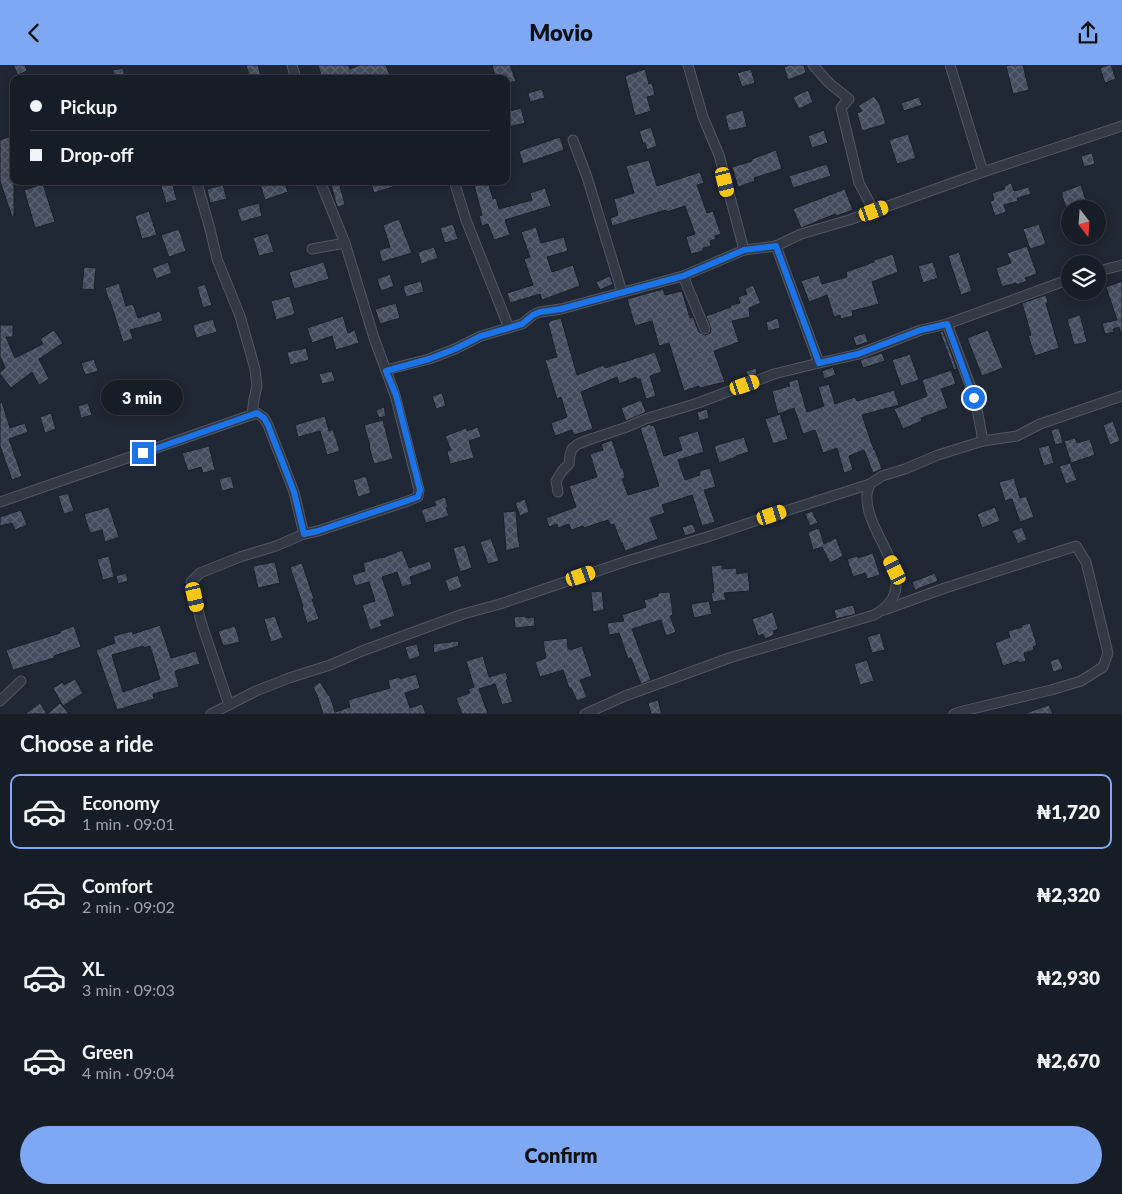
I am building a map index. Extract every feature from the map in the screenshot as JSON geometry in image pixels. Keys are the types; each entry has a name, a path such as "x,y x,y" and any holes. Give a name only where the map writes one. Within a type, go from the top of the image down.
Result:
{"street":[{"path":"688,65 703,117 718,155 744,250"},
{"path":"813,65 829,83 849,99 841,108 859,183 874,211"},
{"path":"950,65 982,172"},
{"path":"386,371 429,359 481,336 522,324 540,312 561,309 683,276 744,250 776,246 801,235 982,172 1122,126"},
{"path":"573,140 587,177 622,292"},
{"path":"198,185 217,259 240,316 255,369 257,386 252,415"},
{"path":"229,705 202,625 191,582 200,573 240,557 418,497 420,490 396,395 374,337 346,243 322,185"},
{"path":"455,185 466,220 509,328"},
{"path":"312,249 346,243"},
{"path":"776,246 819,363"},
{"path":"1106,269 1122,265"},
{"path":"683,276 705,329"},
{"path":"558,492 556,481 569,464 572,449 591,439 645,419 698,403 774,374 858,354 921,330 947,324 1061,282"},
{"path":"947,324 974,398 983,441"},
{"path":"211,714 256,691 463,614 870,484 882,476 905,469 938,455 983,441 1017,436 1040,424 1122,396"},
{"path":"0,502 257,413 264,418 268,425 294,492 304,534"},
{"path":"870,484 867,495 869,511 895,570 897,585 892,600 883,610"},
{"path":"585,714 625,696 729,658 874,615 945,588 1076,546 1086,562 1108,653 1103,667 1082,681 959,711 954,714"},
{"path":"0,701 21,681"}],"building":[{"path":"13,65 25,65 27,71 18,75"},
{"path":"246,65 258,65 261,75 249,75"},
{"path":"318,65 348,65 350,69 360,65 386,65 390,75 321,75"},
{"path":"492,65 510,65 516,81 510,83 510,75 495,75"},
{"path":"804,65 806,73 788,80 784,67"},
{"path":"1023,65 1029,90 1013,94 1006,66"},
{"path":"1111,65 1116,79 1105,83 1100,68"},
{"path":"123,68 125,75 114,75 113,70"},
{"path":"645,69 649,84 652,83 655,95 647,97 651,111 635,116 625,76"},
{"path":"751,69 755,83 742,87 737,73"},
{"path":"542,89 545,98 530,102 528,93"},
{"path":"808,90 813,102 799,109 793,97"},
{"path":"874,96 880,105 886,124 862,131 857,113 862,111 858,106"},
{"path":"919,97 922,105 904,111 901,103"},
{"path":"521,108 525,123 510,127 510,111"},
{"path":"743,110 747,127 729,131 725,115"},
{"path":"651,127 657,146 647,150 639,131"},
{"path":"824,130 828,143 812,148 808,136"},
{"path":"908,134 916,158 897,164 889,140"},
{"path":"10,136 10,185 14,185 14,217 12,217 0,181 0,140"},
{"path":"560,137 564,150 523,164 519,151"},
{"path":"776,150 782,169 754,178 755,181 738,187 732,167 752,161 752,159"},
{"path":"1092,153 1095,164 1084,167 1081,156"},
{"path":"649,160 657,186 700,172 704,183 697,185 707,213 713,211 721,234 715,236 716,239 710,241 711,246 703,248 703,251 691,254 686,237 695,234 685,206 612,226 610,218 618,215 614,199 634,193 626,166"},
{"path":"827,164 831,176 793,188 789,176"},
{"path":"1011,183 1014,191 1029,187 1031,194 1017,198 1018,201 1004,205 1006,212 995,216 990,201 994,200 992,193 1005,189 1004,186"},
{"path":"43,185 55,222 35,228 24,190"},
{"path":"173,185 177,200 166,203 161,186"},
{"path":"223,185 227,199 210,203 207,189"},
{"path":"260,185 285,185 288,192 265,200"},
{"path":"331,185 340,185 345,205 337,207"},
{"path":"371,185 398,185 374,193"},
{"path":"474,185 489,185 493,199 496,198 499,209 532,200 530,193 545,188 551,206 505,220 510,235 494,240 488,224 482,226 479,216 482,215"},
{"path":"1081,185 1086,200 1063,200 1062,192"},
{"path":"845,189 853,210 836,216 835,214 801,228 793,209"},
{"path":"259,203 262,216 241,222 237,209"},
{"path":"149,211 157,235 142,239 135,216"},
{"path":"399,219 412,253 382,262 379,250 390,247 383,225"},
{"path":"453,224 458,239 445,243 440,228"},
{"path":"1039,224 1046,244 1030,249 1023,229"},
{"path":"536,227 541,243 564,237 568,251 547,257 552,272 573,265 580,286 542,300 540,294 510,303 507,293 533,285 524,259 530,257 521,232"},
{"path":"179,229 186,251 169,257 161,235"},
{"path":"268,233 274,252 259,256 253,238"},
{"path":"1027,246 1037,274 1025,278 1027,281 1002,287 996,268 1011,263 1007,253"},
{"path":"434,247 438,258 421,264 418,252"},
{"path":"959,252 972,291 961,295 948,256"},
{"path":"893,254 898,272 872,282 879,304 852,311 853,316 841,319 840,315 834,317 827,295 809,302 801,281 819,275 822,284 847,277 846,272"},
{"path":"168,262 172,273 156,279 152,268"},
{"path":"324,262 329,279 294,289 289,272"},
{"path":"933,262 938,278 923,283 918,266"},
{"path":"84,267 96,268 94,290 82,289"},
{"path":"390,274 394,286 381,291 377,279"},
{"path":"610,276 613,284 600,290 596,282"},
{"path":"421,281 424,292 406,297 403,286"},
{"path":"1122,281 1122,331 1120,332 1119,327 1113,329 1114,332 1105,334 1102,323 1117,320 1106,287"},
{"path":"119,283 126,306 133,304 138,318 160,311 163,321 130,330 133,339 123,342 105,288"},
{"path":"205,284 212,305 203,308 197,287"},
{"path":"753,285 761,303 749,308 750,317 732,321 739,342 714,351 725,382 700,388 699,386 684,391 669,343 659,346 652,321 635,326 627,299 663,289 665,295 682,291 690,318 693,317 699,332 705,335 710,333 711,329 706,316 740,303 738,297 747,294 745,289"},
{"path":"1046,295 1048,303 1046,303 1059,348 1035,356 1028,336 1031,335 1022,303"},
{"path":"290,296 295,314 276,320 271,301"},
{"path":"396,303 400,318 380,324 375,309"},
{"path":"1080,315 1087,342 1074,345 1067,319"},
{"path":"343,316 348,333 355,330 359,343 336,350 332,336 312,343 307,328"},
{"path":"561,318 577,375 604,365 605,368 655,352 662,372 650,376 656,396 646,399 640,379 636,377 619,384 617,377 581,392 593,429 574,435 572,430 555,436 551,423 567,417 561,397 557,399 545,360 557,357 548,323 549,321"},
{"path":"778,318 780,328 768,331 766,322"},
{"path":"213,319 217,332 196,338 193,325"},
{"path":"0,325 13,325 13,337 6,337 15,358 43,344 40,339 54,330 63,343 39,359 49,379 39,385 32,372 11,388 0,374 5,368 0,356"},
{"path":"988,330 1003,368 982,376 967,338"},
{"path":"943,331 957,369 954,370 940,332"},
{"path":"865,333 868,342 856,346 853,337"},
{"path":"306,348 309,360 290,365 287,352"},
{"path":"882,353 885,361 863,368 860,360"},
{"path":"910,354 919,380 901,386 892,360"},
{"path":"94,359 98,371 85,375 81,363"},
{"path":"833,367 836,375 824,379 822,371"},
{"path":"756,368 757,374 748,377 746,371"},
{"path":"951,370 956,384 941,389 948,408 921,418 922,421 903,429 894,409 927,396 922,380"},
{"path":"332,371 335,381 322,384 319,374"},
{"path":"798,379 807,412 824,406 818,387 829,384 835,404 855,397 857,401 894,390 899,405 862,415 882,469 873,473 864,450 849,456 853,470 844,473 837,448 823,453 815,430 803,434 794,408 778,414 772,391 790,386 788,382"},
{"path":"442,393 446,406 436,409 432,396"},
{"path":"641,400 646,412 626,421 621,408"},
{"path":"2,402 10,428 25,423 28,432 9,439 22,476 12,480 0,446 0,403"},
{"path":"88,403 92,415 81,418 78,406"},
{"path":"384,407 386,416 379,418 376,410"},
{"path":"707,409 709,418 699,421 697,412"},
{"path":"51,413 56,429 45,433 40,417"},
{"path":"780,414 788,439 773,444 765,419"},
{"path":"325,416 329,431 333,429 340,451 327,455 320,431 298,437 295,425"},
{"path":"383,420 393,459 374,464 364,425"},
{"path":"1113,421 1120,441 1110,445 1103,425"},
{"path":"650,424 651,426 654,425 664,456 682,450 678,437 698,431 704,452 678,460 685,480 700,475 699,471 710,468 716,487 704,490 715,522 702,526 692,495 662,505 665,513 650,518 658,539 625,551 614,524 611,525 608,520 571,530 569,524 558,528 557,524 549,527 546,518 576,507 569,486 597,477 590,454 603,450 601,444 612,440 621,468 623,468 625,478 622,479 628,495 659,486 640,428"},
{"path":"478,427 481,437 469,441 474,458 450,464 447,451 451,450 445,436 466,428 467,431"},
{"path":"1059,428 1063,443 1055,445 1051,430"},
{"path":"744,437 749,452 719,463 714,446"},
{"path":"1075,438 1077,443 1090,439 1095,455 1071,463 1064,441"},
{"path":"1049,445 1054,463 1044,466 1038,448"},
{"path":"209,446 215,470 203,473 201,467 188,471 182,453"},
{"path":"1070,463 1077,480 1066,484 1059,466"},
{"path":"231,476 234,488 222,491 219,479"},
{"path":"366,476 371,493 358,497 353,480"},
{"path":"1014,478 1020,498 1026,496 1034,517 1020,522 1012,499 1005,501 999,482"},
{"path":"68,493 74,511 64,514 58,496"},
{"path":"445,497 449,516 426,523 421,510 436,505 434,501"},
{"path":"525,499 529,512 520,516 515,503"},
{"path":"109,507 119,537 105,542 102,530 90,533 84,514"},
{"path":"995,507 1000,521 982,528 977,514"},
{"path":"21,510 27,525 15,530 12,523 0,526 0,517"},
{"path":"516,511 520,547 506,551 503,512"},
{"path":"812,511 818,523 810,526 805,514"},
{"path":"693,524 696,532 685,536 682,527"},
{"path":"1022,527 1027,539 1018,544 1012,531"},
{"path":"819,528 824,544 836,538 843,556 830,563 822,547 813,550 808,532"},
{"path":"491,538 499,561 488,564 480,542"},
{"path":"465,545 472,568 460,572 453,548"},
{"path":"402,550 409,568 430,561 432,569 410,577 412,584 402,587 397,572 382,577 395,616 380,621 382,626 370,630 362,605 375,601 369,582 355,586 352,575 365,571 363,563"},
{"path":"873,553 880,575 867,579 865,573 853,577 847,559"},
{"path":"109,556 114,577 103,580 97,559"},
{"path":"275,562 280,583 258,588 253,566"},
{"path":"302,563 319,619 307,623 290,567"},
{"path":"722,565 722,569 736,568 737,574 748,572 750,591 724,593 726,600 713,602 711,593 714,592 711,566"},
{"path":"126,573 128,581 118,584 116,576"},
{"path":"935,573 938,581 915,590 912,582"},
{"path":"458,575 462,587 449,592 445,580"},
{"path":"602,591 604,610 593,612 591,592"},
{"path":"670,592 673,615 670,616 676,632 666,636 661,620 632,629 651,680 641,684 631,658 628,659 619,633 609,635 607,623 624,621 622,615 646,607 644,600 658,596 658,593"},
{"path":"709,601 712,614 694,618 691,604"},
{"path":"853,605 856,614 836,619 834,610"},
{"path":"773,612 778,629 773,631 774,635 765,639 763,634 758,636 752,619"},
{"path":"275,616 283,638 271,642 264,619"},
{"path":"526,616 526,618 534,617 535,626 515,628 514,617"},
{"path":"1030,623 1037,645 1033,647 1034,650 1024,653 1026,661 1019,663 1018,661 1003,666 995,643 1010,637 1008,631"},
{"path":"160,625 171,658 196,651 200,664 175,671 179,687 153,694 154,699 117,710 96,650 115,643 113,636 132,631 133,634","holes":["143,646 144,648 150,646 160,679 123,692 112,655"]},
{"path":"74,626 81,647 54,656 54,658 13,670 6,650 60,633 60,631"},
{"path":"235,626 240,642 223,646 218,631"},
{"path":"880,633 885,650 872,653 867,637"},
{"path":"567,638 568,649 582,646 592,676 580,680 587,697 577,701 571,688 569,688 563,670 540,677 535,662 546,658 543,641"},
{"path":"458,641 459,646 434,653 433,644"},
{"path":"417,644 420,656 409,660 405,647"},
{"path":"483,656 489,677 506,672 508,679 506,680 513,702 502,705 495,684 479,689 488,714 462,714 456,698 470,693 468,689 474,687 466,661"},
{"path":"1059,658 1063,669 1053,672 1050,661"},
{"path":"867,660 874,681 860,685 854,664"},
{"path":"416,674 420,688 405,693 410,708 422,704 426,714 323,714 313,687 320,682 330,696 335,712 350,707 348,700 390,688 388,680 400,677 400,679"},
{"path":"75,679 83,693 63,706 53,688 63,682 64,685"},
{"path":"658,700 662,714 651,714 648,703"},
{"path":"40,703 47,714 25,714"},
{"path":"60,703 69,714 47,714"},
{"path":"1049,705 1053,714 1026,714 1026,713"}],"route":[{"path":"143,453 257,413 264,418 268,425 294,492 304,534 318,531 418,497 420,490 396,395 386,371 429,359 481,336 522,324 540,312 561,309 683,276 744,250 776,246 819,363 858,354 921,330 947,324 974,398"}]}
